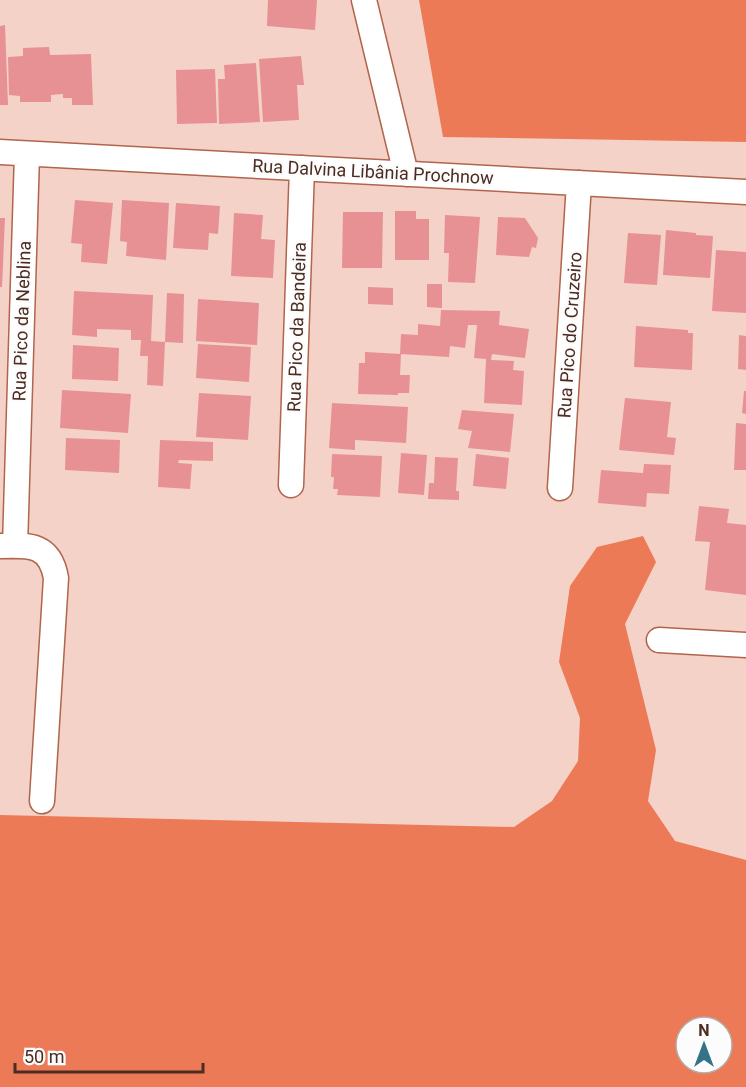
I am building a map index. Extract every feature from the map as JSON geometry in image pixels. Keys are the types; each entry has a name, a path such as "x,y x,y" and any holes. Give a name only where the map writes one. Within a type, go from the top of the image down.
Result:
{"street":[{"path":"364,0 406,174"},
{"name":"Rua Dalvina Libânia Prochnow","path":"0,152 746,192"},
{"name":"Rua Pico da Neblina","path":"8,546 17,489 27,154"},
{"name":"Rua Pico da Bandeira","path":"291,485 302,168"},
{"name":"Rua Pico do Cruzeiro","path":"560,488 579,183"},
{"path":"8,546 32,547 45,553 54,567 56,578 42,801"},
{"path":"660,640 746,645"}],"shaded area":[{"path":"419,0 746,0 746,142 443,137"},
{"path":"643,536 656,562 625,624 656,750 648,801 675,841 746,860 746,1087 0,1087 0,815 514,827 552,801 578,761 580,718 559,662 570,586 597,547"}],"building":[{"path":"268,0 317,0 315,30 267,26"},
{"path":"5,25 8,105 0,105 0,26"},
{"path":"49,47 50,55 91,54 93,105 72,105 72,98 63,98 63,94 51,95 51,102 20,102 20,96 9,95 8,57 23,56 23,48"},
{"path":"301,56 304,85 297,85 299,120 263,122 259,59"},
{"path":"256,63 260,122 219,124 218,79 225,79 224,65"},
{"path":"215,69 217,123 177,124 176,70"},
{"path":"75,200 113,203 107,264 81,262 82,244 71,243"},
{"path":"122,200 169,203 166,260 126,256 127,242 120,241"},
{"path":"176,203 220,206 218,234 209,233 208,250 173,248"},
{"path":"395,211 416,211 416,219 429,219 429,260 395,260"},
{"path":"343,212 383,212 382,268 342,268"},
{"path":"234,213 263,215 261,239 275,240 273,278 231,276"},
{"path":"445,215 480,217 475,283 448,282 449,253 444,253"},
{"path":"498,217 525,218 538,238 536,248 532,247 529,257 496,255"},
{"path":"0,218 5,218 2,287 0,287"},
{"path":"666,230 713,236 710,278 663,275"},
{"path":"628,233 661,235 657,285 624,283"},
{"path":"716,250 746,252 746,313 712,311"},
{"path":"427,284 442,284 442,308 427,307"},
{"path":"368,287 393,288 393,305 368,304"},
{"path":"74,291 153,295 151,341 165,342 163,386 147,385 148,356 140,356 141,340 131,340 131,330 97,329 97,337 72,335"},
{"path":"167,293 184,294 183,343 165,342"},
{"path":"198,299 259,303 257,345 196,341"},
{"path":"441,310 500,311 499,325 529,329 525,358 492,354 491,360 514,361 513,370 524,371 522,405 484,403 486,359 474,358 477,325 468,325 465,348 450,346 449,357 400,354 401,334 418,335 418,324 440,326"},
{"path":"636,326 688,330 688,333 693,333 692,370 634,367"},
{"path":"739,335 746,336 746,370 738,369"},
{"path":"198,344 251,347 249,382 196,378"},
{"path":"73,345 119,348 118,381 72,379"},
{"path":"365,352 401,354 400,375 410,375 409,393 358,394 359,363 365,363"},
{"path":"62,390 131,394 128,433 60,428"},
{"path":"744,391 746,391 746,414 742,413"},
{"path":"199,393 251,396 248,440 196,437"},
{"path":"625,398 671,402 667,437 676,438 674,455 619,450"},
{"path":"332,403 408,407 406,443 355,440 355,450 329,448"},
{"path":"462,410 514,414 510,452 468,448 472,431 458,429"},
{"path":"736,423 746,424 746,470 734,470"},
{"path":"66,438 120,440 119,473 65,470"},
{"path":"160,440 213,442 213,461 179,460 178,463 192,464 190,489 158,487"},
{"path":"401,453 427,455 424,495 398,493"},
{"path":"332,454 382,456 380,497 337,495 338,489 333,489 334,477 331,477"},
{"path":"476,454 509,458 506,489 473,486"},
{"path":"435,457 458,458 456,491 459,491 459,500 428,499 429,483 434,483"},
{"path":"644,464 671,465 669,494 647,493 646,507 598,503 601,470 643,473"},
{"path":"699,506 729,509 727,523 746,525 746,595 705,590 710,542 695,541"}]}
